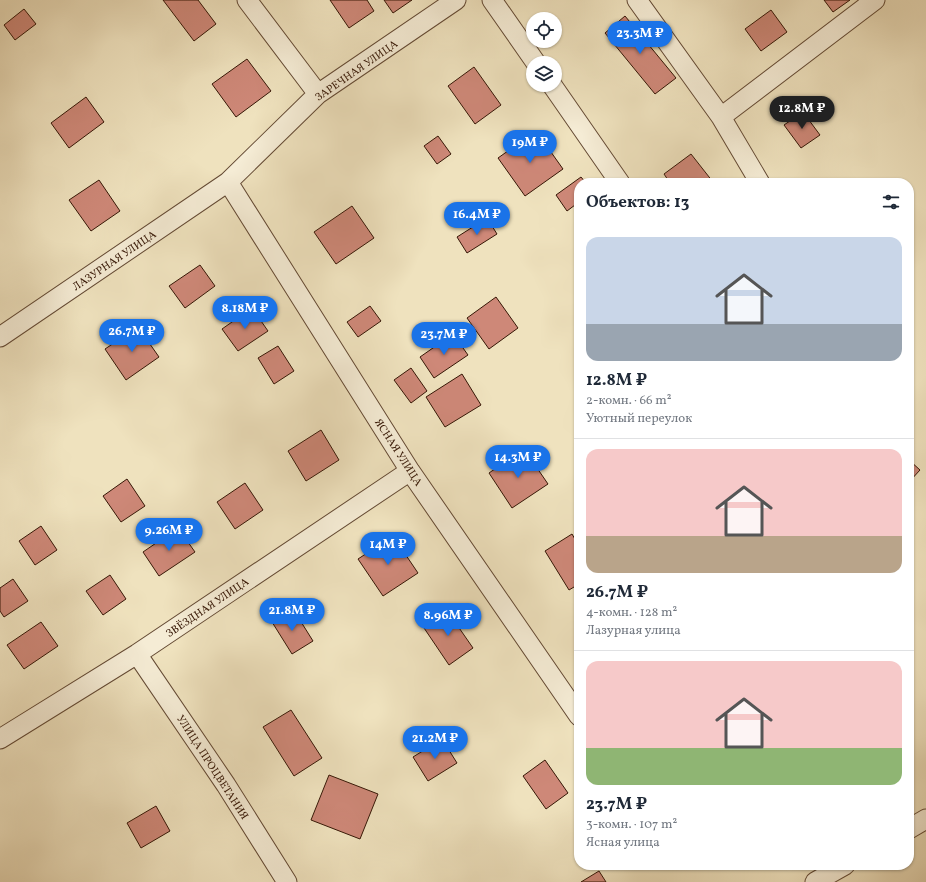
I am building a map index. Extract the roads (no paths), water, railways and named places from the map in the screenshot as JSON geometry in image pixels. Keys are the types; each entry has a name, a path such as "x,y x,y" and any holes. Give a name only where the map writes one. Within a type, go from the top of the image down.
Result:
{"street":[{"path":"247,0 318,94"},
{"name":"ЗАРЕЧНАЯ УЛИЦА","path":"228,182 318,94 456,0"},
{"path":"492,0 531,56"},
{"path":"637,0 721,117 757,178"},
{"path":"721,117 875,0"},
{"path":"557,92 617,178"},
{"name":"ЛАЗУРНАЯ УЛИЦА","path":"0,338 228,182"},
{"name":"ЯСНАЯ УЛИЦА","path":"228,182 410,471 574,709"},
{"name":"ЗВЁЗДНАЯ УЛИЦА","path":"0,733 137,654 410,471"},
{"name":"УЛИЦА ПРОЦВЕТАНИЯ","path":"137,654 226,785 287,882"},
{"path":"914,826 926,819"},
{"path":"815,882 836,870"}]}
